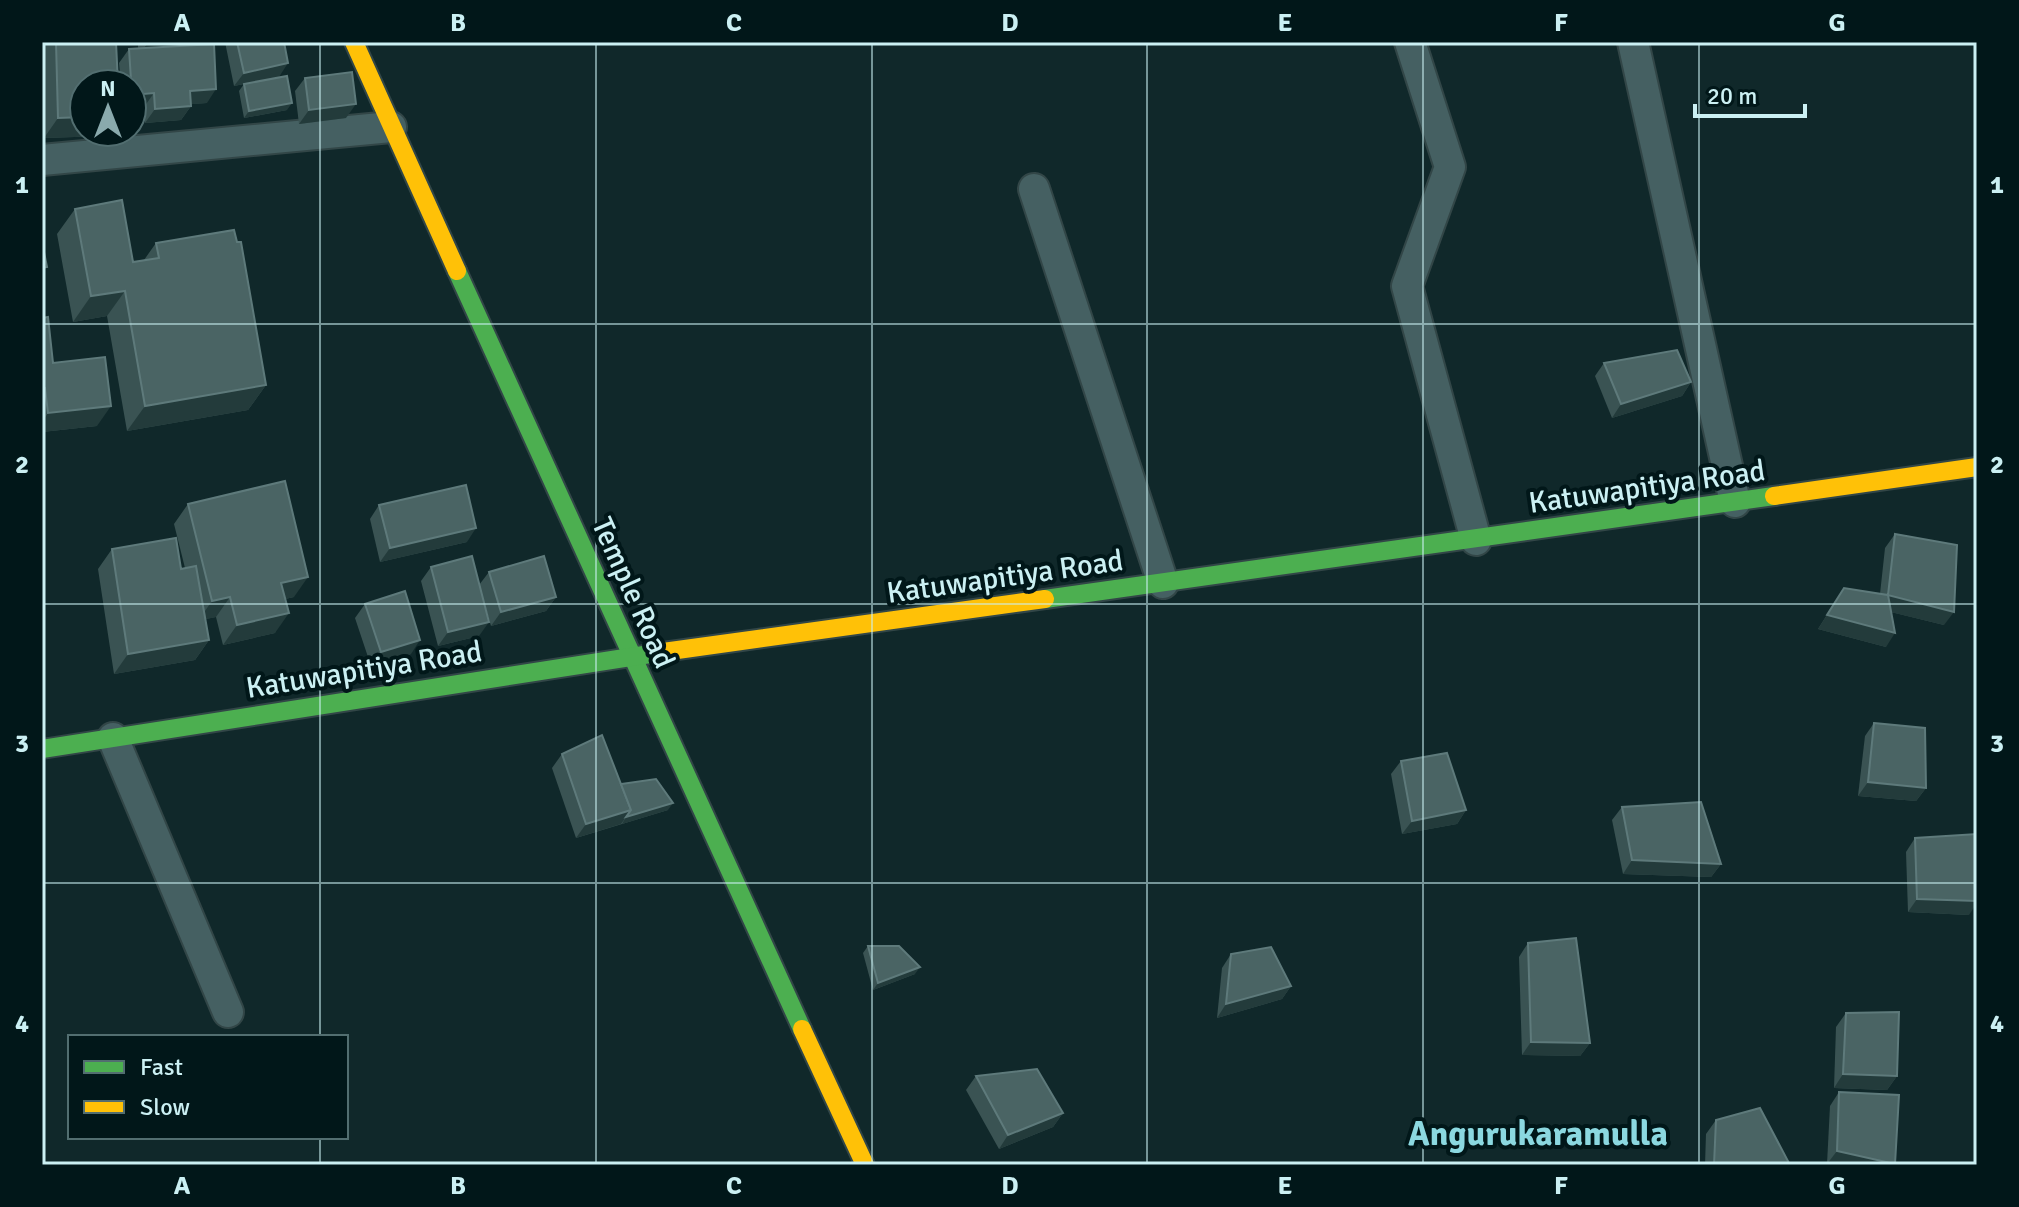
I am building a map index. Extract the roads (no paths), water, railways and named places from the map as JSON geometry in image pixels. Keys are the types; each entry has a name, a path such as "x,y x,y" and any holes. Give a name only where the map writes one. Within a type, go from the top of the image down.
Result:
{"street":[{"name":"Temple Road","path":"354,42 631,657 865,1165"},
{"path":"1410,42 1450,167 1407,286 1476,540"},
{"path":"1633,42 1735,502"},
{"path":"42,160 391,127"},
{"path":"1034,189 1163,583"},
{"name":"Katuwapitiya Road","path":"42,749 631,657 1977,467"},
{"path":"113,738 228,1012"}],"district":[{"name":"Angurukaramulla","path":"1538,1134"}]}
